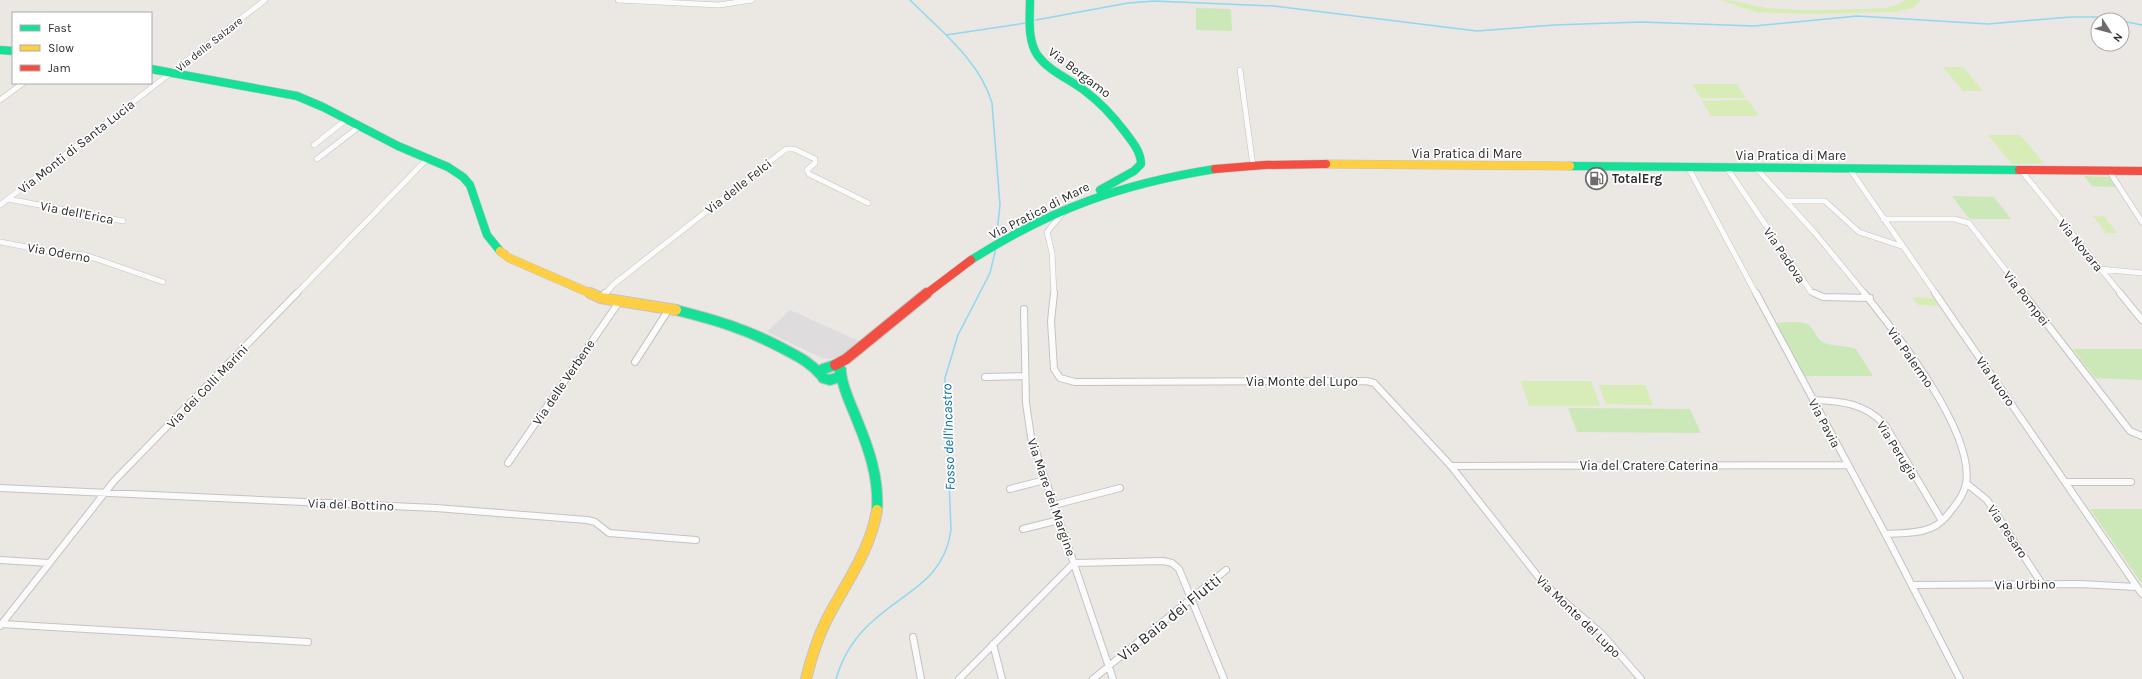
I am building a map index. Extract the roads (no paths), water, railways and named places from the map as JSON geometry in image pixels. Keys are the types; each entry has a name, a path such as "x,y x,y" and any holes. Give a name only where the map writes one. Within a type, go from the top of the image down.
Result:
{"street":[{"name":"Via delle Salzare","path":"171,73 265,0"},
{"path":"618,0 719,5 752,0"},
{"name":"Via Bergamo","path":"1030,0 1030,39 1035,53 1053,70 1090,93 1103,104 1136,148 1142,159 1141,164 1135,170 1067,208"},
{"path":"0,50 12,51"},
{"path":"152,70 290,94 314,102 397,146 458,173 471,185 476,194 485,234 491,243 502,254 578,290 601,298 702,315 731,325 780,347 812,364 836,369"},
{"path":"1240,70 1253,166"},
{"name":"Via Monti di Santa Lucia","path":"0,205 171,73"},
{"path":"0,100 22,84"},
{"path":"314,145 347,119"},
{"path":"316,159 360,126"},
{"name":"Via delle Felci","path":"601,298 614,284 786,149 794,149 815,160 815,163 808,169 809,174 868,203"},
{"name":"Via dei Colli Marini","path":"0,625 105,492 427,159"},
{"name":"Via Pratica di Mare","path":"826,378 823,369 836,369 846,359 957,270 981,254 1067,208 1098,194 1136,184 1191,173 1253,166 1688,167 2142,171"},
{"name":"Via Pavia","path":"1688,167 1847,465 1886,534 1960,679"},
{"name":"Via Padova","path":"1727,168 1811,292 1825,297 1870,298"},
{"name":"Via Palermo","path":"1756,168 1870,298 1927,379 1941,403 1961,451 1966,483"},
{"name":"Via Nuoro","path":"1849,168 1901,246 2067,482 2142,594"},
{"name":"Via Novara","path":"2020,169 2142,320"},
{"path":"2109,171 2142,222"},
{"name":"Via dell'Erica","path":"8,199 123,221"},
{"path":"1786,201 1825,201 1862,234 1901,246"},
{"name":"Via Monte del Lupo","path":"1067,208 1049,229 1047,235 1052,253 1055,282 1051,321 1054,345 1054,369 1060,378 1075,382 1366,381 1378,386 1451,466 1536,575 1558,597 1602,634 1641,679"},
{"name":"Via Pompei","path":"1883,219 1954,219 1969,223 2130,431 2142,436"},
{"name":"Via Oderno","path":"0,242 53,252 86,255 163,282"},
{"path":"2100,269 2142,273"},
{"name":"Via delle Verbene","path":"508,463 619,302"},
{"path":"635,362 669,309"},
{"name":"Via Mare del Margine","path":"1024,309 1025,376 1028,426 1113,679"},
{"path":"812,364 826,378 843,388"},
{"path":"826,378 836,379 836,369"},
{"path":"806,679 820,635 867,543 875,524 877,511 876,490 868,448 859,421 843,388 836,369"},
{"path":"985,377 1025,376"},
{"name":"Via Perugia","path":"1813,400 1853,403 1866,408 1877,416 1885,425 1942,521"},
{"name":"Via del Cratere Caterina","path":"1451,466 1847,465"},
{"path":"1010,489 1045,480"},
{"path":"2067,482 2131,482"},
{"path":"1886,534 1919,532 1935,526 1942,521 1958,500 1966,483"},
{"name":"Via Pesaro","path":"1966,483 1987,500 2042,584"},
{"name":"Via del Bottino","path":"0,488 436,508 585,519 596,522 604,531 610,533 696,540"},
{"path":"1054,505 1120,488"},
{"path":"1023,528 1059,520"},
{"path":"0,560 49,563"},
{"path":"959,679 1074,562 1167,561 1178,567 1224,679"},
{"name":"Via Baia dei Flutti","path":"1093,679 1226,570"},
{"name":"Via Urbino","path":"1912,585 2080,584 2138,587"},
{"path":"0,625 308,642"},
{"path":"913,637 921,679"},
{"path":"993,644 1002,679"}],"waterway":[{"name":"Fosso dell'Incastro","path":"910,0 946,35"},
{"path":"1036,20 1128,3 1154,1 1274,6 1477,31 1554,25 1641,22 1754,26 1857,16 1988,24 2071,17 2090,17"},
{"path":"946,35 1026,23"},
{"path":"2130,23 2142,25"},
{"name":"Fosso dell'Incastro","path":"946,35 969,60 978,73 992,103 1000,205 996,241"},
{"name":"Fosso dell'Incastro","path":"836,679 842,662 855,639 867,626 911,592 932,573 941,561 947,547 951,530 945,378 958,335 990,273 996,248"}],"place":[{"name":"TotalErg","path":"1596,178"}]}
